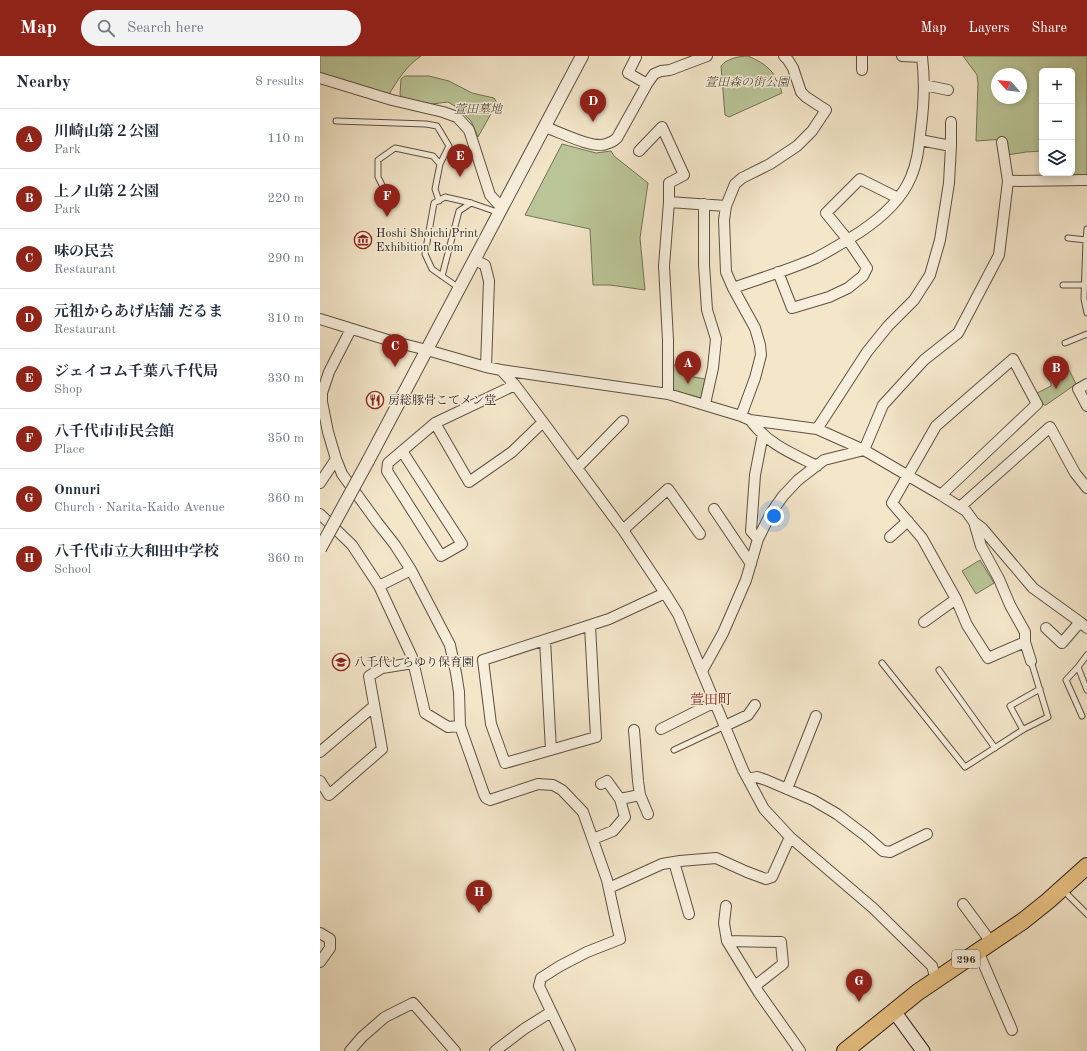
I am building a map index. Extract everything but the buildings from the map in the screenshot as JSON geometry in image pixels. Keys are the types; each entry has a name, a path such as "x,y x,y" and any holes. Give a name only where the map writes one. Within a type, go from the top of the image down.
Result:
{"highway":[{"name":"296","path":"845,1051 918,992 1023,921 1048,902 1087,866"}],"main road":[{"path":"894,1011 923,1051"}],"street":[{"path":"320,550 582,56"},
{"path":"545,127 592,145 605,145 617,138 654,74 661,71 670,70 707,56"},
{"path":"746,418 754,378 761,355 755,328 726,272 724,220 726,206 735,184 742,178 770,164 797,146 812,131 826,110 806,98 801,92 793,68 784,56"},
{"path":"862,56 862,70"},
{"path":"733,288 816,257 848,240 879,219 889,210 898,198 911,178 915,167 923,114 924,85 922,57 902,56"},
{"path":"636,57 628,73 647,84"},
{"path":"320,78 392,100 443,112 457,117 469,130 490,195 501,210"},
{"path":"924,85 948,90"},
{"path":"817,429 867,352 888,326 914,300 930,275 940,240 949,182 951,122"},
{"path":"639,152 662,127 684,175 669,183 664,266 668,340 668,394"},
{"path":"920,140 951,146"},
{"path":"864,450 883,405 924,360 958,333 999,255 1008,181 1002,142"},
{"path":"778,272 792,308 829,297 848,288 863,276 867,268 848,240 826,213 860,179 898,198"},
{"path":"1008,181 1087,180"},
{"path":"669,202 726,206"},
{"path":"704,204 704,265 707,310 716,339 713,368 705,404"},
{"path":"475,260 485,265 488,281 486,367"},
{"path":"320,319 391,341 486,367 668,394 705,404 746,418 817,429 864,450 966,511 1032,588 1084,625 1062,643 1046,628"},
{"path":"351,329 329,372 322,393 322,402 328,432 342,474 395,545 411,570 450,644 459,692 460,726 486,798 490,800 538,784 553,785 562,790 582,812 607,880 620,939 588,952 560,966 541,978 539,986 570,1051"},
{"path":"941,495 1037,404 1013,359 936,426 892,502 922,538 956,599 967,625 988,658 1025,642"},
{"path":"501,370 515,385 543,422 622,530 678,614 743,770 764,809 790,837 874,908 932,966 936,979"},
{"path":"1087,384 1078,389 1087,406"},
{"path":"402,451 462,544 441,556 387,471 388,463 402,451 435,423 515,385"},
{"path":"746,418 776,445 817,466"},
{"path":"577,468 623,421"},
{"path":"435,423 470,482 512,452 543,422"},
{"path":"960,507 1050,427 1076,473 1087,488"},
{"path":"758,539 751,531 755,475 763,434"},
{"path":"702,671 726,626 746,580 758,539 771,513 783,496 798,480 824,460 864,450"},
{"path":"320,483 336,459"},
{"path":"622,530 668,488 700,534"},
{"path":"714,509 751,564"},
{"path":"320,514 352,546 379,586 412,657 425,713 448,727 460,726"},
{"path":"890,537 908,521"},
{"path":"974,522 981,546 999,579 1010,606 1025,632 1025,642 1032,661"},
{"path":"379,586 411,570"},
{"path":"590,626 596,737 505,763 491,724 483,660 590,626 609,619 665,593"},
{"path":"924,622 956,599"},
{"path":"545,640 551,750"},
{"path":"320,781 329,795 382,749 369,676 382,668 413,663"},
{"path":"661,730 715,702"},
{"path":"725,726 748,715 755,705"},
{"path":"320,752 374,706"},
{"path":"787,789 816,716"},
{"path":"634,730 640,795 648,814"},
{"path":"748,778 766,780 813,800 837,814 883,851 890,852 927,834"},
{"path":"593,839 613,831 625,817 620,799 607,780"},
{"path":"620,799 640,795"},
{"path":"609,888 662,864 716,858 746,872 766,879 772,877 790,837"},
{"path":"674,862 689,914"},
{"path":"964,904 991,942"},
{"path":"726,906 724,923 727,941 755,986 800,1051"},
{"path":"320,934 330,939 330,948 320,962"},
{"path":"727,941 781,942 783,964 755,986"},
{"path":"978,951 1012,1030"},
{"path":"350,1051 362,1037 385,1017 413,1003 453,1050"},
{"path":"496,1051 524,1029 551,1012"}],"lane":[{"path":"336,121 426,124 437,126 449,146 440,164 435,189 439,201"},
{"path":"384,190 378,177 378,160 395,148 433,156 440,164"},
{"path":"460,288 432,269 424,254 434,203 445,197 501,210"},
{"path":"442,276 459,211 471,203"},
{"path":"1087,229 1084,285 1084,299 1087,313"},
{"path":"1068,238 1086,240"},
{"path":"1063,285 1084,285"},
{"path":"1065,343 1087,334"},
{"path":"1082,716 1066,680 1087,656"},
{"path":"882,663 965,767 1023,730 1048,717 1032,661"},
{"path":"1078,667 1087,690"},
{"path":"939,670 995,748"},
{"path":"1023,730 1010,706 1040,689"},
{"path":"674,750 725,726"},
{"path":"1062,889 1087,914"}],"green space":[{"path":"320,56 421,56 406,69 388,96 320,73"},
{"name":"萱田森の街公園","path":"748,56 761,62 770,70 777,80 782,93 729,117 725,115 721,66 726,61 733,58"},
{"path":"963,56 1087,56 1087,178 1046,180 1046,176 1075,176 1075,68 1039,68 1039,151 1007,155 1004,139 976,141 977,75"},
{"name":"萱田墓地","path":"405,76 429,76 449,81 472,93 494,98 497,103 478,137 471,121 458,108 448,102 432,104 402,98 400,94 401,79"},
{"path":"562,144 596,153 611,151 614,156 648,183 640,238 645,290 610,285 593,285 590,229 525,215"},
{"path":"672,365 685,365 684,375 705,379 701,398 671,390"},
{"path":"1065,367 1068,368 1076,384 1044,405 1037,393 1051,386 1048,377"},
{"path":"980,560 994,583 976,594 962,571"}],"place":[{"name":"元祖からあげ店舗 だるま","path":"593,122"},
{"name":"ジェイコム千葉八千代局","path":"460,177"},
{"name":"八千代市市民会館","path":"387,217"},
{"name":"Hoshi Shoichi Print Exhibition Room","path":"363,240"},
{"name":"味の民芸","path":"395,367"},
{"name":"川崎山第２公園","path":"688,384"},
{"name":"上ノ山第２公園","path":"1056,389"},
{"name":"房総豚骨こてメン堂","path":"375,400"},
{"name":"八千代しらゆり保育園","path":"341,662"},
{"name":"八千代市立大和田中学校","path":"479,913"},
{"name":"Onnuri","path":"859,1002"}],"district":[{"name":"萱田町","path":"711,699"}]}
